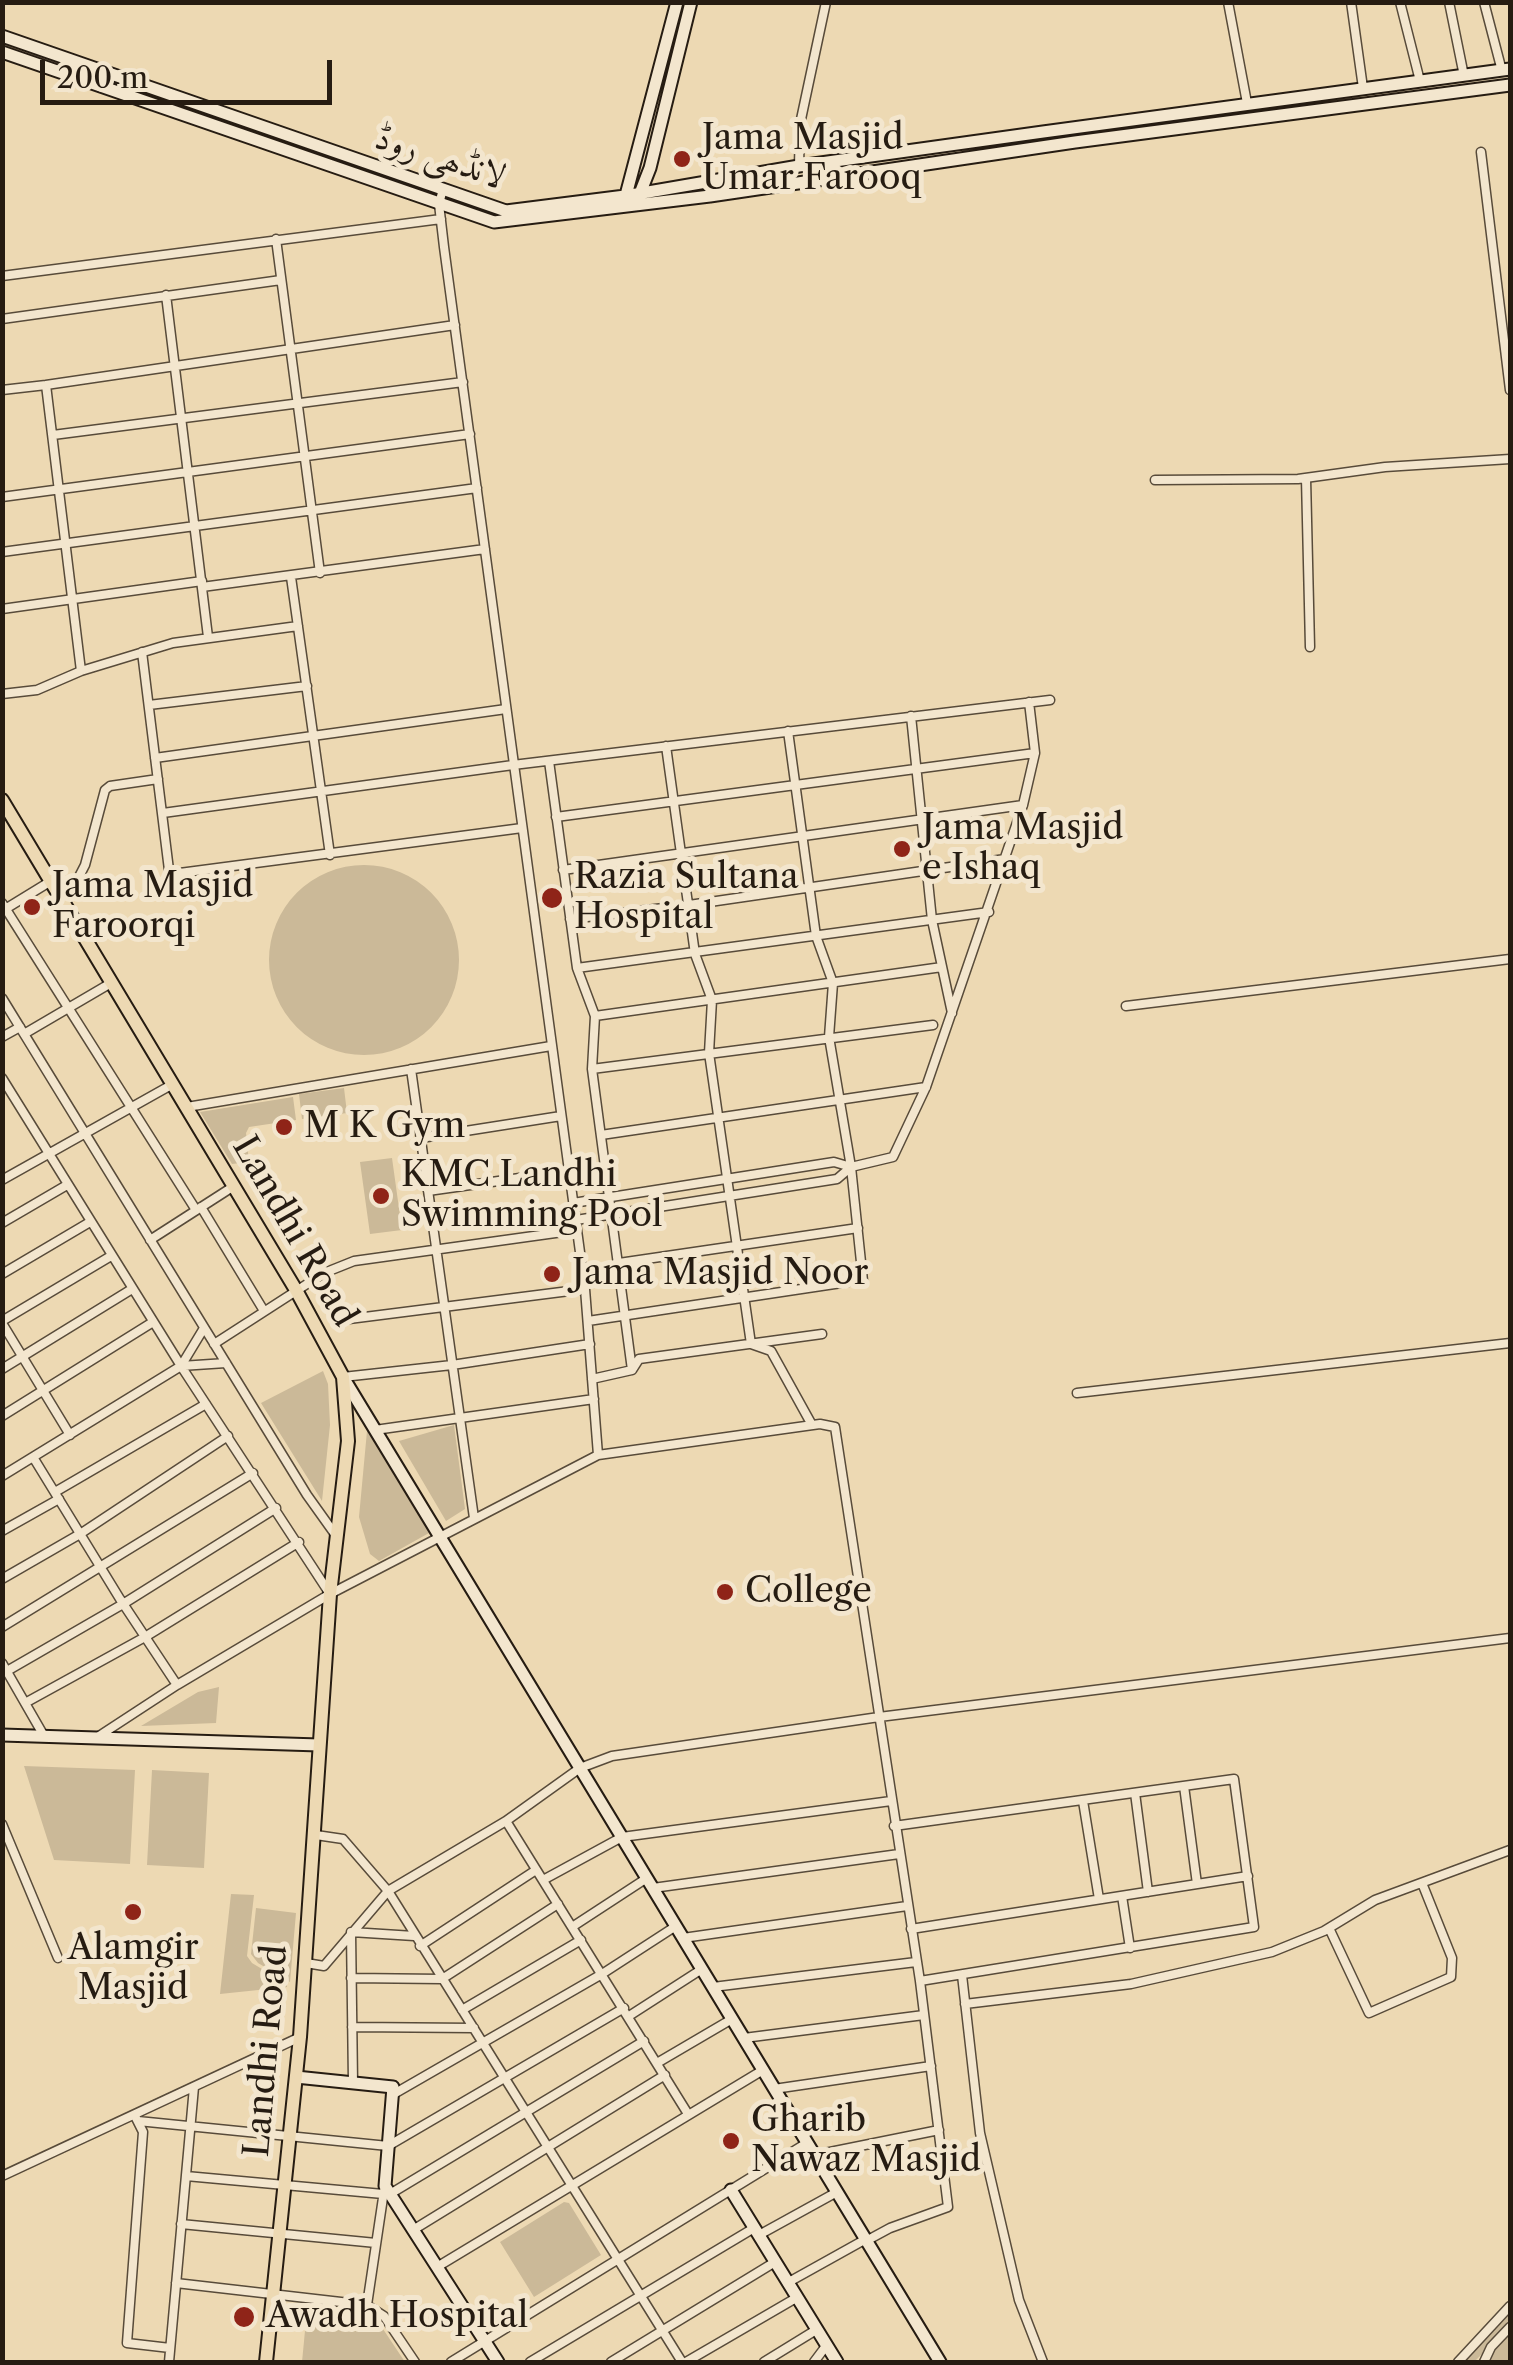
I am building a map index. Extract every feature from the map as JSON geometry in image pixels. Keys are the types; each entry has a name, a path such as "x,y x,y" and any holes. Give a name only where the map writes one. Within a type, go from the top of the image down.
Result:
{"main road":[{"path":"624,202 677,2"},
{"path":"639,200 690,2"},
{"name":"لانڈھی روڈ","path":"2,36 506,211 624,202"},
{"path":"2,52 494,222 1510,85"},
{"path":"72,76 81,71 78,62"},
{"path":"639,200 799,166 1506,70"},
{"path":"109,89 104,81 111,74"},
{"path":"271,145 276,131"},
{"name":"Landhi Road","path":"2,800 296,1290 343,1376 348,1441 330,1594 300,2037 266,2362"},
{"path":"343,1376 940,2362"},
{"path":"2,1735 319,1745"},
{"path":"296,2077 393,2088 386,2191 498,2362"},
{"path":"731,2190 836,2362"}],"street":[{"path":"799,166 800,124 826,2"},
{"path":"1228,2 1247,103"},
{"path":"1351,2 1362,88"},
{"path":"1400,2 1420,81"},
{"path":"1448,2 1464,76"},
{"path":"1484,2 1506,70"},
{"path":"1481,152 1510,390"},
{"path":"443,189 439,204 585,1289 598,1454"},
{"path":"2,276 441,219"},
{"path":"276,239 320,573"},
{"path":"2,319 282,280"},
{"path":"166,295 208,638"},
{"path":"2,390 455,325"},
{"path":"52,435 463,382"},
{"path":"46,386 80,670"},
{"path":"2,485 3,497 470,434"},
{"path":"1155,480 1240,482 1510,459"},
{"path":"1306,478 1310,647"},
{"path":"2,552 477,488"},
{"path":"2,608 291,577 485,550"},
{"path":"291,577 330,855"},
{"path":"2,694 37,690 80,670 142,652 298,626"},
{"path":"142,652 172,874 522,828"},
{"path":"149,705 306,686"},
{"path":"163,813 513,765 1050,700"},
{"path":"576,1220 836,1179 851,1167 893,1157 926,1088 1023,805 1035,753 1029,702"},
{"path":"156,758 506,709"},
{"path":"910,716 932,920 952,1014"},
{"path":"788,730 816,936 833,983 829,1037 851,1167 862,1281"},
{"path":"666,746 696,954 712,1000 710,1053 751,1344"},
{"path":"556,817 1035,753"},
{"path":"549,761 578,968 595,1016 592,1069 632,1370"},
{"path":"66,904 85,865 105,790 158,779"},
{"path":"563,870 1023,805"},
{"path":"570,918 1005,860"},
{"path":"52,881 4,908 264,1311"},
{"path":"578,968 989,912"},
{"path":"1126,1006 1510,958"},
{"path":"595,1016 942,967"},
{"path":"2,1038 69,1008 112,982"},
{"path":"2,998 307,1495 337,1537"},
{"path":"592,1069 933,1025"},
{"path":"187,1107 551,1046"},
{"path":"411,1069 474,1518"},
{"path":"2,1078 6,1095 48,1154 330,1594"},
{"path":"2,1180 173,1084"},
{"path":"601,1135 926,1088"},
{"path":"421,1138 561,1116"},
{"path":"573,1203 834,1162 851,1167"},
{"path":"428,1191 568,1171"},
{"path":"2,1223 67,1185"},
{"path":"150,1240 234,1186"},
{"path":"2,1274 90,1222"},
{"path":"619,1263 858,1228"},
{"path":"214,1344 296,1290 354,1261 577,1230"},
{"path":"70,1435 2,1322 111,1256"},
{"path":"588,1321 848,1282"},
{"path":"2,1369 132,1288"},
{"path":"349,1319 585,1289"},
{"path":"2,1416 153,1322"},
{"path":"2,1476 181,1366 204,1328"},
{"path":"592,1378 632,1370 639,1359 822,1334"},
{"path":"1077,1393 1510,1343"},
{"path":"343,1376 452,1365 590,1344"},
{"path":"751,1344 771,1351 812,1425"},
{"path":"181,1366 226,1363"},
{"path":"375,1430 594,1399"},
{"path":"2,1531 206,1404"},
{"path":"100,1736 330,1594 598,1454 812,1425 835,1427 920,1981 948,2207 890,2228 787,2283"},
{"path":"2,1579 80,1534 228,1436"},
{"path":"33,1457 177,1685"},
{"path":"2,1627 102,1569 252,1473"},
{"path":"44,1736 5,1667 124,1604 276,1508"},
{"path":"26,1702 145,1637 298,1542"},
{"path":"306,1964 324,1966 388,1891 506,1821 580,1768 612,1756 879,1717 1510,1638"},
{"path":"894,1826 1234,1779 1254,1927 920,1981"},
{"path":"1184,1786 1198,1884"},
{"path":"1135,1793 1148,1892"},
{"path":"543,1880 622,1837 890,1801"},
{"path":"1083,1801 1098,1900"},
{"path":"506,1821 688,2114"},
{"path":"2,1824 58,1958"},
{"path":"316,1836 343,1839 388,1891 569,2185 684,2362 796,2298"},
{"path":"2,1851 12,1847"},
{"path":"965,2004 1131,1984 1272,1952 1329,1928 1375,1900 1510,1850"},
{"path":"572,1927 650,1883 898,1854"},
{"path":"420,1946 536,1870"},
{"path":"911,1929 1248,1876"},
{"path":"1329,1928 1369,2013 1451,1977 1452,1958 1422,1883"},
{"path":"1122,1896 1130,1948"},
{"path":"351,1978 442,1979 558,1904"},
{"path":"683,1938 907,1906"},
{"path":"392,2095 602,1974 676,1926"},
{"path":"351,1932 414,1936"},
{"path":"351,1932 353,2083"},
{"path":"462,2010 580,1940"},
{"path":"713,1987 916,1962"},
{"path":"136,2117 388,2146 702,1969"},
{"path":"962,1975 985,2152 1020,2300 1043,2362"},
{"path":"744,2038 924,2014"},
{"path":"657,2063 732,2019"},
{"path":"352,2027 474,2028"},
{"path":"2,2176 136,2117 300,2037"},
{"path":"186,2176 386,2191 644,2041"},
{"path":"774,2089 930,2066"},
{"path":"437,2267 763,2070"},
{"path":"413,2230 664,2075"},
{"path":"169,2362 194,2087"},
{"path":"136,2117 144,2132 127,2344 170,2348"},
{"path":"815,2155 939,2130"},
{"path":"450,2362 808,2143"},
{"path":"366,2305 386,2191"},
{"path":"530,2362 641,2294 837,2192"},
{"path":"182,2224 376,2243"},
{"path":"612,2362 775,2262"},
{"path":"176,2283 366,2305 384,2316 416,2362"},
{"path":"1458,2362 1510,2306"},
{"path":"1484,2362 1491,2347 1510,2327"},
{"path":"764,2362 816,2330"},
{"path":"814,2362 826,2346"}],"shaded area":[{"path":"364,865 400,872 431,893 452,924 459,960 452,996 431,1027 400,1048 364,1055 328,1048 297,1027 276,996 269,960 276,924 297,893 328,872"},
{"path":"344,1088 347,1113 302,1119 299,1094"},
{"path":"293,1097 296,1120 249,1127 249,1162 232,1164 200,1112"},
{"name":"KMC Landhi Swimming Pool","path":"392,1158 402,1230 370,1234 360,1162"},
{"path":"323,1371 328,1384 330,1425 322,1501 261,1403"},
{"path":"454,1425 465,1509 446,1521 399,1441"},
{"path":"367,1431 429,1533 379,1561 370,1554 359,1517"},
{"path":"219,1687 216,1723 141,1726 198,1692"},
{"path":"24,1766 135,1770 130,1864 54,1860"},
{"path":"152,1770 209,1773 204,1868 147,1865"},
{"path":"231,1894 254,1895 247,1956 287,1987 220,1994"},
{"path":"256,1908 296,1913 290,1982 258,1963 251,1954"},
{"path":"564,2202 569,2203 601,2255 534,2297 500,2242"},
{"path":"307,2310 377,2320 405,2362 302,2362"},
{"path":"1510,2312 1510,2362 1485,2362 1482,2354 1474,2362 1462,2362"}],"place":[{"name":"Jama Masjid Umar Farooq","path":"682,159"},
{"name":"Jama Masjid e Ishaq","path":"902,849"},
{"name":"Razia Sultana Hospital","path":"552,898"},
{"name":"Jama Masjid Faroorqi","path":"32,907"},
{"name":"M K Gym","path":"284,1127"},
{"name":"KMC Landhi Swimming Pool","path":"381,1196"},
{"name":"Jama Masjid Noor","path":"552,1274"},
{"name":"College","path":"725,1592"},
{"name":"Alamgir Masjid","path":"133,1912"},
{"name":"Gharib Nawaz Masjid","path":"731,2141"},
{"name":"Awadh Hospital","path":"244,2317"}]}
